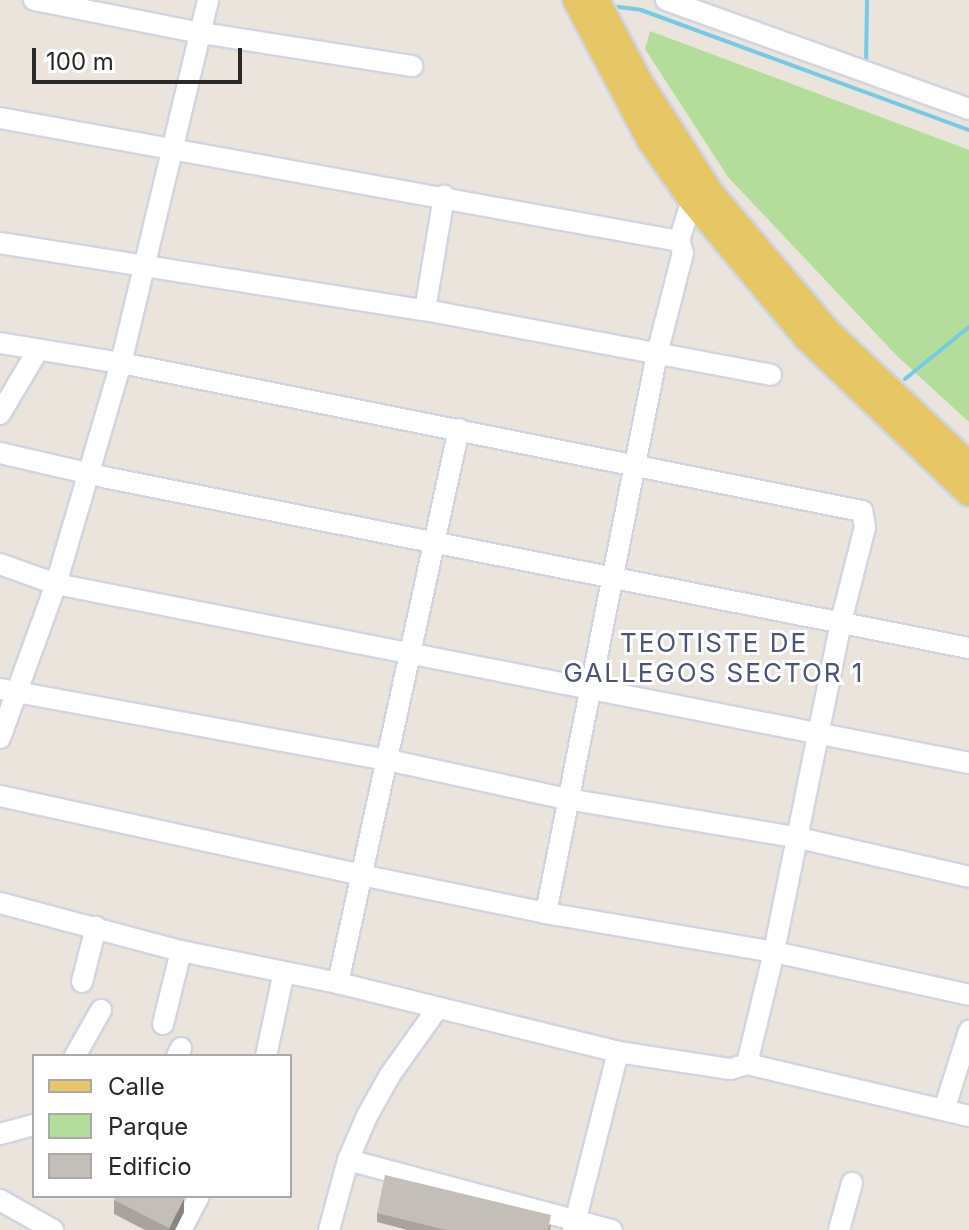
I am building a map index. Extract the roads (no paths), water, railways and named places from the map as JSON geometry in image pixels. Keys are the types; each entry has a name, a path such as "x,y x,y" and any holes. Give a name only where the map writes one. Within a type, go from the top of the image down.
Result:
{"main road":[{"path":"576,0 650,140 692,200 807,338 969,493"},
{"path":"596,0 640,83 712,195 829,333 969,465"}],"street":[{"path":"34,0 201,33 412,66"},
{"path":"0,738 9,691 56,584 121,363 208,0"},
{"path":"674,1 969,109"},
{"path":"0,118 679,241"},
{"path":"425,310 444,196"},
{"path":"546,913 657,354 683,253 679,241 692,200"},
{"path":"0,243 425,310 771,375"},
{"path":"0,343 121,363 862,511 865,527 841,622 799,838 747,1064"},
{"path":"0,414 38,350"},
{"path":"338,983 459,429"},
{"path":"0,453 969,648"},
{"path":"0,564 56,584 969,763"},
{"path":"9,691 388,760 567,799 799,838 969,877"},
{"path":"0,796 546,913 774,952 969,995"},
{"path":"0,903 181,951 338,983 618,1052 731,1069 747,1064 969,1116"},
{"path":"82,982 96,927"},
{"path":"163,1024 181,951"},
{"path":"266,1054 284,972"},
{"path":"329,1230 348,1160 390,1075 437,1009"},
{"path":"76,1054 101,1010"},
{"path":"944,1110 969,1031"},
{"path":"574,1225 618,1052"},
{"path":"0,1134 32,1126"},
{"path":"348,1160 574,1225 612,1230"},
{"path":"839,1230 852,1183"},
{"path":"0,1200 53,1230"},
{"path":"181,1230 189,1203"}],"waterway":[{"path":"866,66 867,0"},
{"path":"610,6 641,10 969,130"},
{"path":"905,379 969,327"}],"district":[{"name":"TEOTISTE DE GALLEGOS SECTOR 1","path":"714,658"}]}
